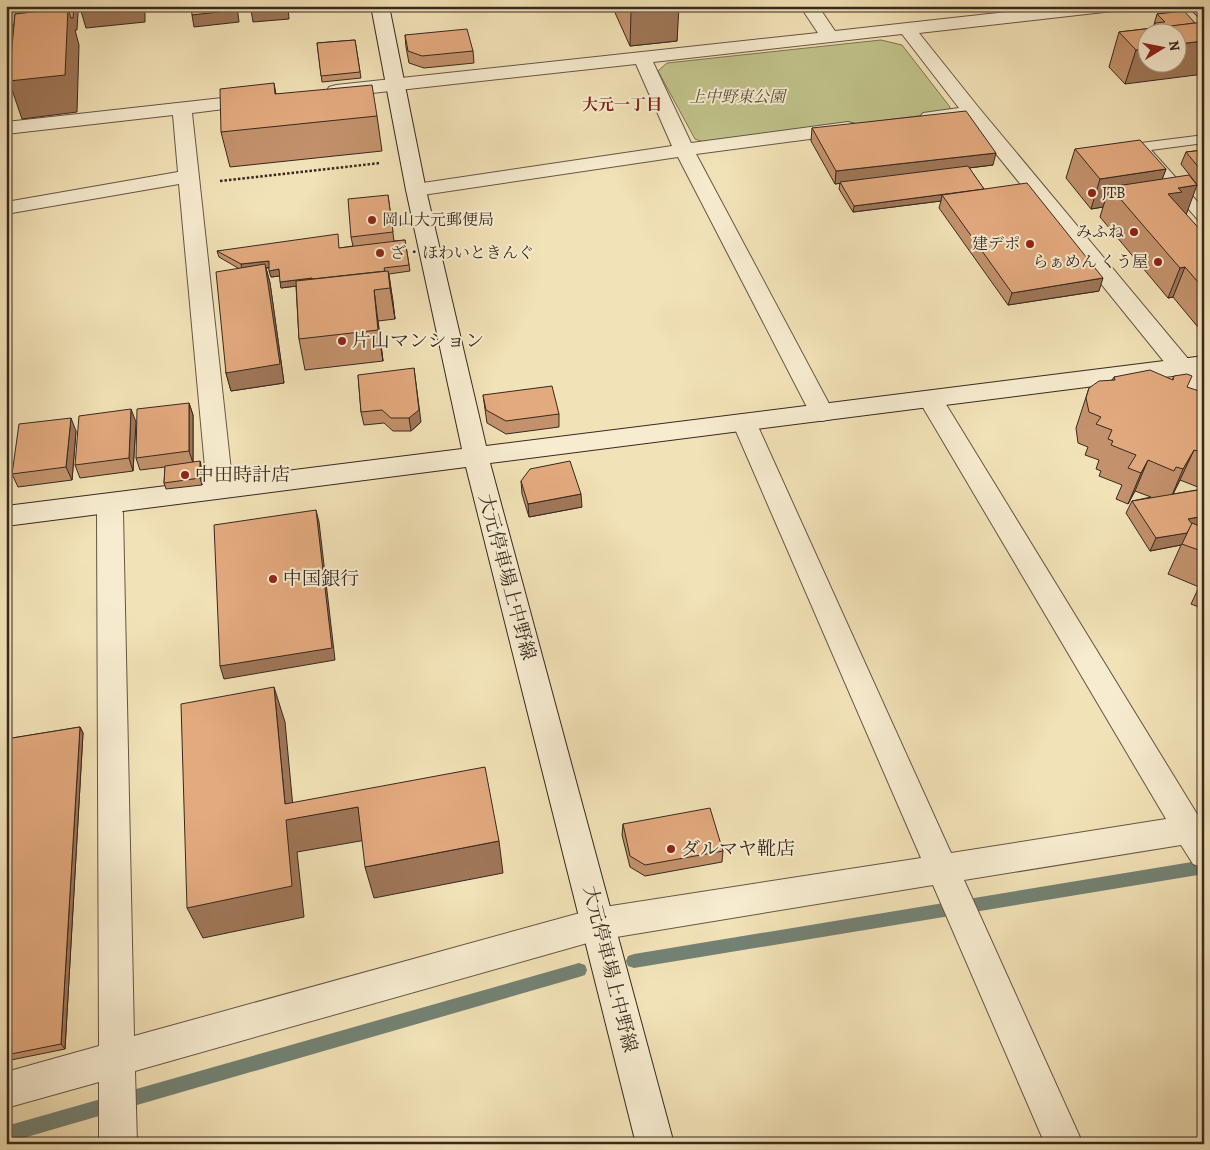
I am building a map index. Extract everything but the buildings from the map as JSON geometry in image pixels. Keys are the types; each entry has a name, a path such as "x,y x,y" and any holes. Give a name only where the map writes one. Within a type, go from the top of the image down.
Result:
{"street":[{"name":"大元停車場上中野線","path":"380,6 416,190 476,457 655,1144"},
{"path":"809,6 831,38"},
{"path":"318,94 1113,6"},
{"path":"1196,6 1204,12"},
{"path":"908,30 972,112 1193,365 1204,394"},
{"path":"642,58 684,150 822,413"},
{"path":"6,128 279,98"},
{"path":"182,109 220,489"},
{"path":"912,120 972,112"},
{"path":"416,190 684,150 863,126"},
{"path":"6,208 189,180"},
{"path":"6,516 1193,365"},
{"path":"6,1090 118,1104 598,924 953,894 1200,840 930,399"},
{"path":"744,422 1064,1144"},
{"path":"107,504 110,513 118,1104"}],"lane":[{"path":"1204,139 1141,147 1204,218"}],"path":[{"path":"189,180 410,160"}],"green space":[{"name":"上中野東公園","path":"881,40 902,45 950,107 949,112 706,143 695,139 658,71 667,63"}],"waterway":[{"path":"634,961 1204,867"},
{"path":"6,1135 579,970"}],"place":[{"name":"JTB","path":"1092,193"},
{"name":"岡山大元郵便局","path":"372,220"},
{"name":"みふね","path":"1134,232"},
{"name":"建デポ","path":"1030,244"},
{"name":"ざ・ほわいときんぐ","path":"380,253"},
{"name":"らぁめん くう屋","path":"1158,262"},
{"name":"片山マンション","path":"342,341"},
{"name":"中田時計店","path":"185,475"},
{"name":"中国銀行","path":"273,579"},
{"name":"ダルマヤ靴店","path":"671,849"}],"district":[{"name":"大元一丁目","path":"622,105"}]}
